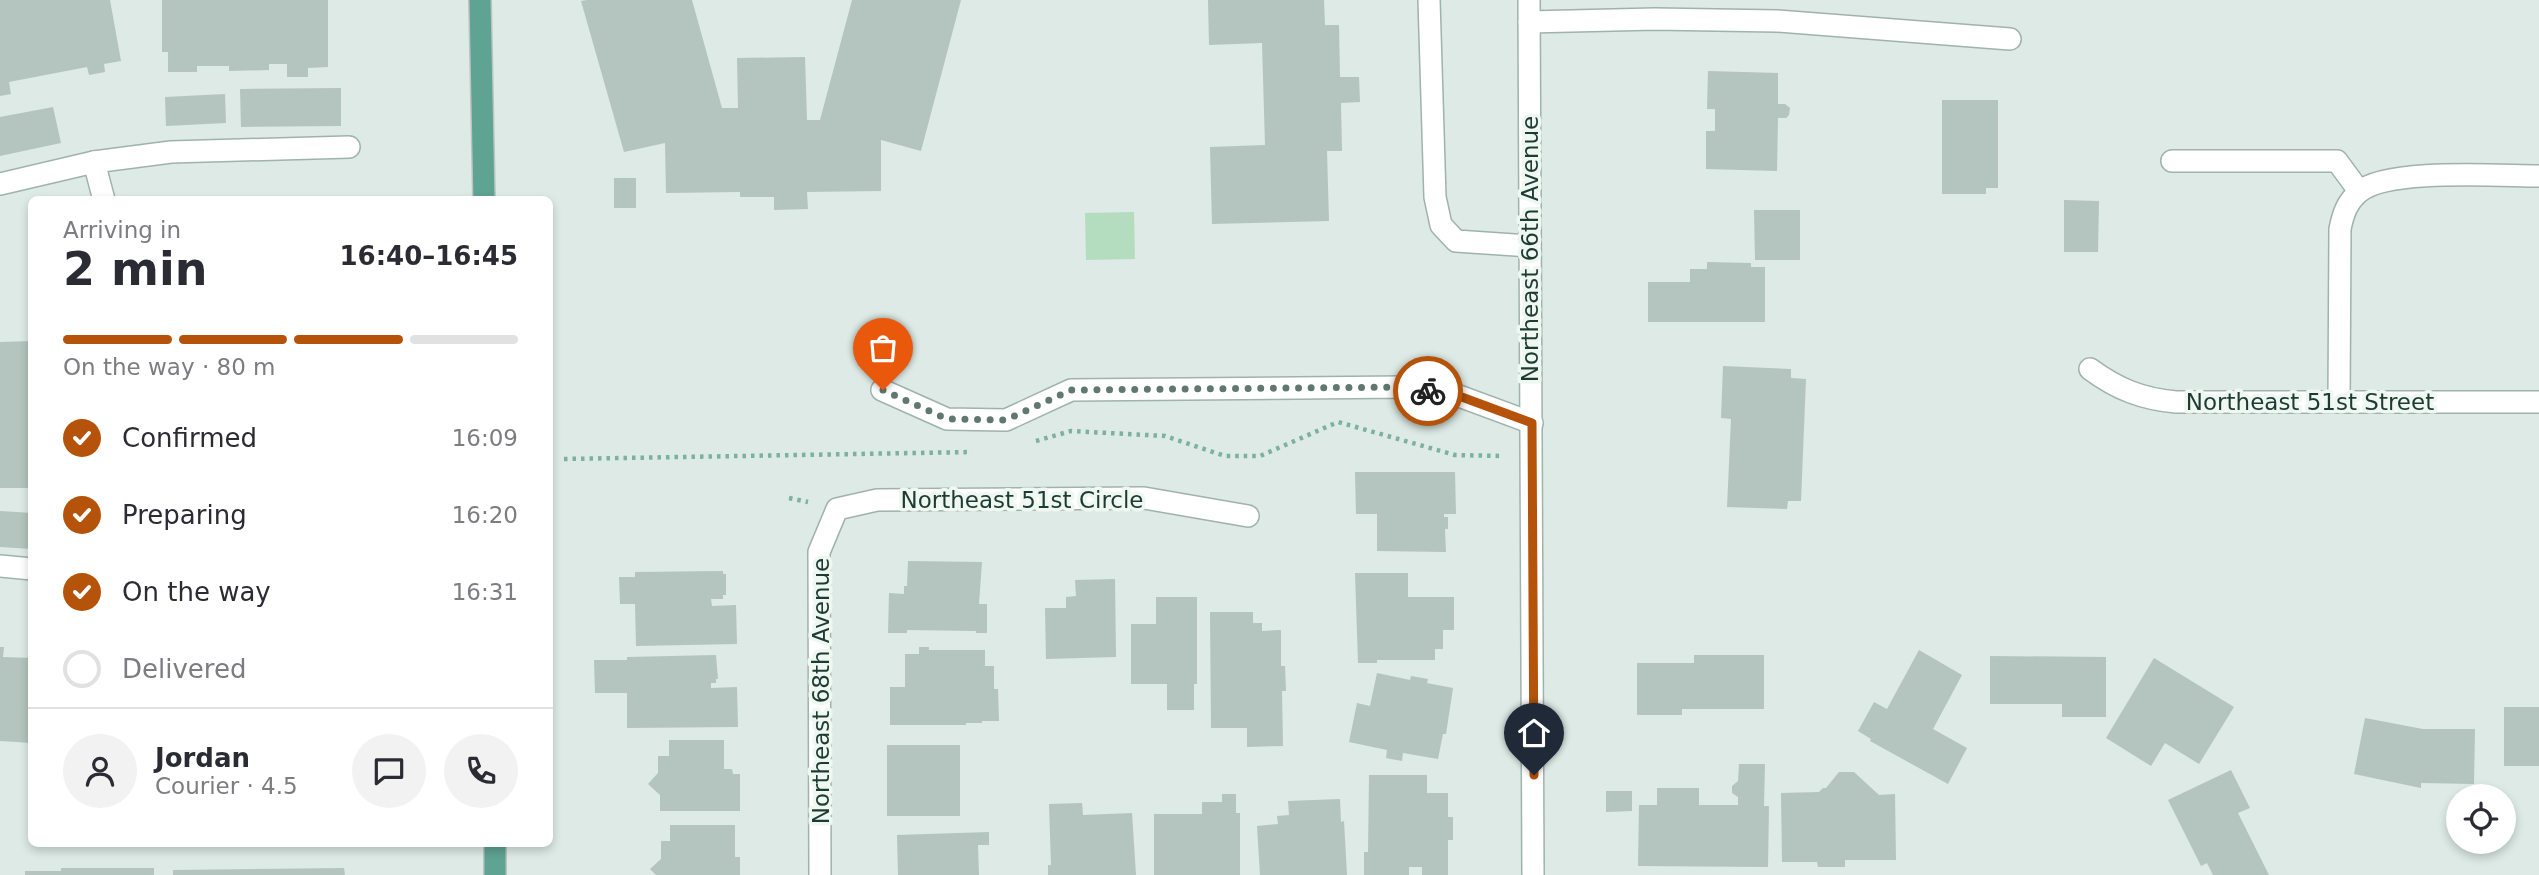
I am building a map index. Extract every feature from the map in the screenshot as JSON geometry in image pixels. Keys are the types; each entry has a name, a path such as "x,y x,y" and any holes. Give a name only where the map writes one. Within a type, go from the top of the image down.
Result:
{"main road":[{"path":"480,0 484,196"},
{"path":"495,847 495,875"}],"street":[{"path":"1429,0 1436,197 1441,225 1456,241 1530,246"},
{"name":"Northeast 66th Avenue","path":"1529,0 1533,875"},
{"path":"1529,22 1655,19 1777,21 2010,39"},
{"path":"0,184 94,162 171,152 349,147"},
{"path":"2172,161 2337,161 2360,191"},
{"path":"94,162 103,196"},
{"path":"2339,402 2340,229 2344,210 2360,191 2380,181 2405,177 2539,176"},
{"name":"Northeast 51st Street","path":"2090,369 2127,392 2150,399 2176,402 2539,402"},
{"path":"883,390 947,419 1006,420 1071,390 1405,387 1459,396 1532,423"},
{"name":"Northeast 51st Circle","path":"837,509 877,500 1144,498 1248,516"},
{"name":"Northeast 68th Avenue","path":"820,875 819,552 837,509"},
{"path":"0,566 28,569"}],"path":[{"path":"1035,441 1071,431 1165,436 1225,456 1260,456 1338,422 1455,455 1510,456"},
{"path":"564,459 986,452"}],"green space":[{"path":"1134,212 1135,259 1086,260 1085,213"}],"building":[{"path":"0,0 110,0 121,61 104,64 105,72 89,75 87,67 9,82 11,94 0,96"},
{"path":"162,0 328,0 328,67 308,68 308,77 287,77 287,64 269,64 269,70 229,71 229,66 197,66 197,72 168,72 168,52 162,52"},
{"path":"692,0 722,108 738,108 737,58 805,57 807,120 820,120 852,0 961,0 921,151 881,140 881,191 807,192 808,209 774,210 774,197 740,197 740,192 666,193 665,143 624,152 581,1"},
{"path":"1208,0 1324,0 1325,25 1339,25 1340,77 1359,77 1360,102 1341,103 1342,151 1327,151 1329,221 1212,224 1210,147 1265,145 1262,43 1209,45"},
{"path":"1708,71 1778,73 1778,104 1785,104 1790,108 1786,118 1778,118 1777,171 1706,169 1706,131 1715,131 1715,109 1707,109"},
{"path":"341,88 341,126 241,127 240,89"},
{"path":"225,94 226,123 166,126 165,97"},
{"path":"1942,100 1998,100 1998,188 1986,188 1986,194 1942,194"},
{"path":"53,107 61,143 0,156 0,117"},
{"path":"614,178 636,178 636,208 614,208"},
{"path":"2064,200 2099,201 2098,252 2064,252"},
{"path":"1754,210 1800,210 1800,260 1755,260"},
{"path":"1707,262 1751,263 1751,267 1765,267 1765,322 1648,322 1648,282 1690,282 1690,269 1707,269"},
{"path":"28,341 28,488 0,488 0,342"},
{"path":"1723,366 1791,369 1791,378 1806,379 1801,501 1788,501 1787,509 1727,507 1731,419 1721,418"},
{"path":"1355,472 1455,472 1456,514 1444,514 1444,517 1448,517 1448,529 1445,529 1446,552 1377,551 1377,514 1356,514"},
{"path":"0,511 28,513 28,549 0,547"},
{"path":"908,561 982,562 979,604 987,604 987,633 907,630 907,633 888,633 889,593 904,594"},
{"path":"723,571 723,574 726,574 726,595 723,595 723,599 711,599 712,606 736,605 737,644 636,646 635,604 620,604 619,577 635,577 635,572"},
{"path":"1355,573 1408,573 1408,597 1454,597 1454,630 1443,630 1443,649 1435,649 1435,660 1377,660 1377,663 1358,663"},
{"path":"1115,579 1116,657 1046,659 1045,608 1066,608 1066,597 1076,596 1075,580"},
{"path":"1156,597 1197,597 1197,684 1194,684 1194,710 1167,710 1167,684 1131,684 1131,624 1156,624"},
{"path":"1210,612 1253,612 1253,623 1262,623 1262,631 1281,630 1281,666 1285,666 1286,691 1282,691 1283,746 1247,747 1247,728 1211,728"},
{"path":"0,647 4,647 3,657 28,658 28,743 0,741"},
{"path":"919,647 929,647 929,650 985,650 985,666 994,666 999,721 966,725 890,725 890,687 905,687 905,654 919,654"},
{"path":"1919,650 1962,675 1933,729 1967,748 1948,784 1870,741 1871,739 1858,731 1874,702 1887,709"},
{"path":"716,655 718,679 716,683 711,683 711,688 737,687 738,727 627,728 627,693 595,693 594,660"},
{"path":"1694,655 1764,655 1764,709 1682,709 1682,715 1637,715 1637,663 1694,663"},
{"path":"1990,656 2106,657 2106,717 2062,717 2062,704 1990,704"},
{"path":"2154,658 2234,707 2199,764 2165,743 2151,766 2106,738"},
{"path":"1377,673 1410,680 1411,676 1428,679 1427,683 1453,688 1446,734 1443,734 1438,759 1403,753 1402,761 1386,758 1387,750 1349,742 1357,703 1370,706"},
{"path":"2504,707 2539,707 2539,766 2504,766"},
{"path":"2365,718 2423,729 2475,729 2474,784 2421,783 2421,788 2354,774"},
{"path":"669,740 724,740 724,769 732,769 733,774 740,774 740,811 660,811 660,795 648,784 658,773 658,756 669,756"},
{"path":"887,745 960,745 960,816 887,816"},
{"path":"1739,764 1765,764 1764,806 1769,806 1768,867 1638,866 1639,805 1657,805 1657,788 1699,788 1699,805 1738,805 1738,797 1732,793 1732,786 1738,781"},
{"path":"2231,770 2250,808 2238,813 2269,875 2213,875 2207,863 2201,866 2168,800"},
{"path":"1839,772 1854,772 1879,795 1895,794 1896,860 1845,860 1845,867 1818,867 1817,862 1782,862 1781,793 1819,792 1826,788"},
{"path":"1369,775 1427,775 1427,793 1448,793 1448,817 1453,817 1453,840 1448,840 1448,875 1422,875 1422,867 1409,867 1409,875 1364,875 1364,852 1368,852"},
{"path":"1606,791 1632,791 1632,811 1606,812"},
{"path":"1222,794 1236,794 1236,813 1240,813 1240,875 1154,875 1154,814 1202,814 1202,802 1222,802"},
{"path":"1340,799 1347,875 1260,875 1257,826 1278,824 1277,816 1289,815 1288,801"},
{"path":"1082,803 1083,815 1132,813 1136,875 1048,875 1048,865 1051,865 1049,804"},
{"path":"670,825 735,825 735,857 740,857 740,875 656,875 650,869 661,859 661,841 670,841"},
{"path":"989,832 989,845 978,845 979,875 898,875 897,835"},
{"path":"61,868 154,868 154,875 25,875 25,871 61,871"},
{"path":"344,868 345,875 173,875 173,870"}],"way so far":[{"path":"883,390 947,419 1006,420 1071,390 1405,387 1428,391"}],"route":[{"path":"1428,391 1459,396 1532,423 1534,775"}]}
